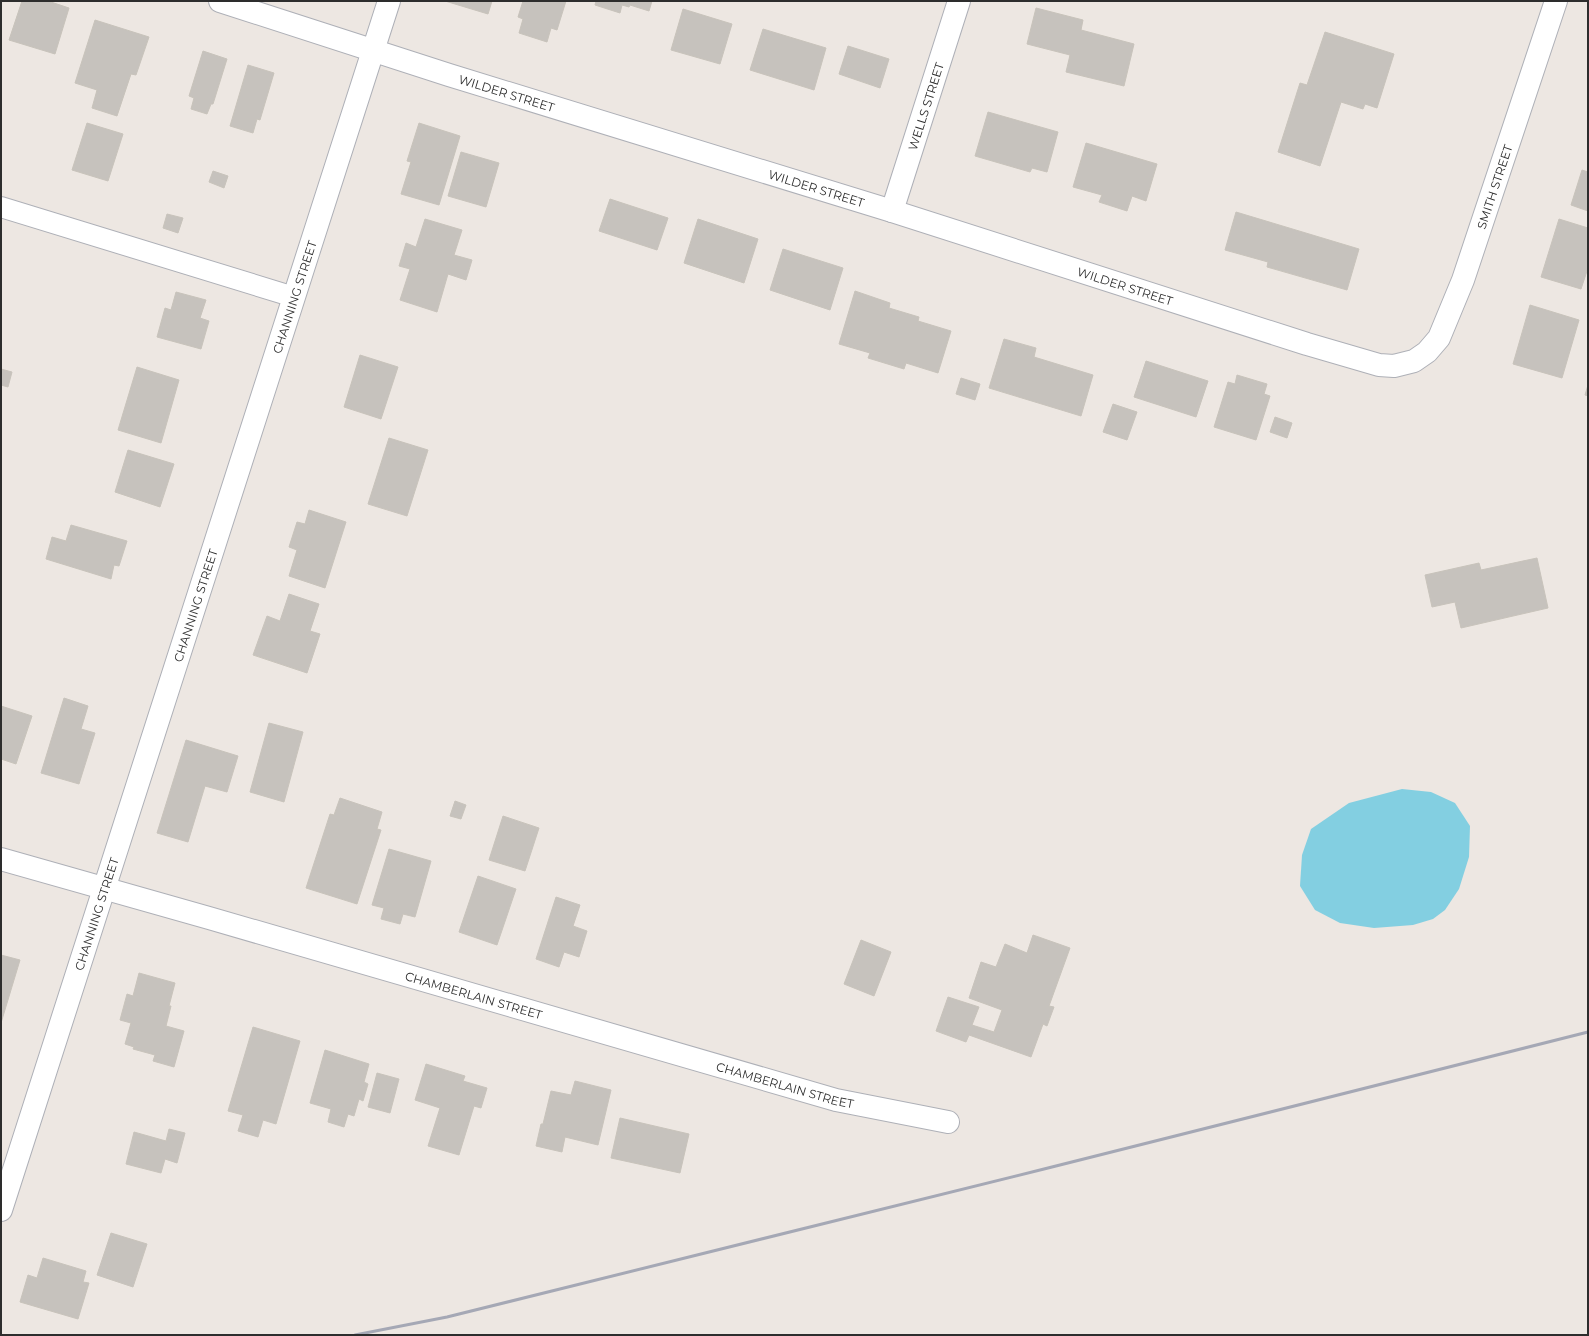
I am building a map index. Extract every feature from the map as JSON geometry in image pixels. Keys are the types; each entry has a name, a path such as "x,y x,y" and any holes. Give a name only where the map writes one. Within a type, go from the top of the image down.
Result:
{"street":[{"name":"WILDER STREET","path":"220,1 373,51 892,211 1378,365 1394,366 1414,361"},
{"name":"CHANNING STREET","path":"1,1210 389,1"},
{"name":"WELLS STREET","path":"892,211 959,1"},
{"name":"SMITH STREET","path":"1414,361 1427,352 1439,338 1463,280 1556,1"},
{"name":"CHAMBERLAIN STREET","path":"1,859 104,890 210,918 836,1100 948,1122"}],"lane":[{"path":"1,207 294,297"}],"water":[{"path":"1402,789 1431,792 1455,803 1470,826 1469,857 1459,889 1445,910 1433,919 1413,925 1374,928 1340,923 1315,910 1300,886 1302,855 1311,829 1349,803"}],"building":[{"path":"22,1 48,1 69,8 55,54 9,40"},
{"path":"445,1 492,1 488,14"},
{"path":"523,1 566,1 557,30 551,28 547,42 519,33 523,19 518,17"},
{"path":"596,1 652,1 649,11 630,5 629,7 622,5 620,13 595,5"},
{"path":"1036,8 1083,20 1081,30 1134,44 1124,86 1066,72 1070,55 1027,44"},
{"path":"683,9 732,24 720,64 671,50"},
{"path":"95,20 149,37 136,75 131,74 117,116 92,108 97,90 75,83"},
{"path":"763,29 826,48 814,90 750,70"},
{"path":"1325,32 1394,54 1377,108 1365,104 1363,109 1341,102 1320,166 1278,152 1300,83 1307,85"},
{"path":"848,46 889,59 880,88 839,74"},
{"path":"203,51 227,59 213,104 211,104 207,114 191,109 194,98 189,96"},
{"path":"248,65 274,73 260,120 257,119 253,133 230,126"},
{"path":"988,112 1058,132 1047,172 1032,168 1030,172 975,156"},
{"path":"87,123 123,134 108,181 72,170"},
{"path":"419,123 460,136 439,205 401,194 411,162 407,161"},
{"path":"1086,143 1157,164 1146,201 1132,196 1127,211 1099,202 1102,195 1073,187"},
{"path":"461,152 499,163 486,207 448,196"},
{"path":"1582,170 1588,172 1588,211 1571,205"},
{"path":"213,171 228,176 224,188 209,182"},
{"path":"610,199 668,218 657,250 599,231"},
{"path":"1236,212 1359,249 1347,290 1267,267 1268,262 1225,250"},
{"path":"167,214 183,218 178,233 163,228"},
{"path":"425,219 462,230 454,255 472,260 466,280 448,274 437,312 400,300 410,269 399,266 406,243 416,247"},
{"path":"698,219 758,239 744,283 684,263"},
{"path":"1559,219 1588,228 1588,268 1581,289 1541,277"},
{"path":"783,249 843,268 830,310 770,290"},
{"path":"855,291 890,303 889,308 919,317 918,321 951,331 938,373 906,363 904,369 868,358 870,353 839,344"},
{"path":"176,292 206,300 200,318 209,321 201,349 157,337 165,308 171,310"},
{"path":"1530,305 1579,320 1562,378 1513,364"},
{"path":"1004,339 1036,348 1034,357 1093,375 1081,416 989,388"},
{"path":"360,355 398,367 381,419 344,407"},
{"path":"1146,361 1208,381 1196,417 1134,397"},
{"path":"137,367 179,380 161,443 118,430"},
{"path":"1,369 12,372 8,387 1,385"},
{"path":"1237,375 1267,384 1264,394 1270,396 1256,440 1214,427 1228,382 1235,384"},
{"path":"961,378 980,384 975,400 956,394"},
{"path":"1588,385 1588,396 1585,395"},
{"path":"1113,404 1137,412 1127,440 1103,432"},
{"path":"1275,417 1292,423 1287,438 1270,432"},
{"path":"389,438 428,450 407,516 368,504"},
{"path":"128,450 174,464 160,507 115,492"},
{"path":"309,510 346,522 325,588 289,576 297,550 289,547 297,522 305,524"},
{"path":"71,525 127,541 119,566 114,565 111,579 46,559 52,537 66,541"},
{"path":"1537,558 1548,608 1461,628 1455,602 1432,607 1425,575 1479,563 1481,570"},
{"path":"289,594 319,604 310,631 320,634 307,673 253,655 267,616 280,621"},
{"path":"64,698 88,706 81,729 95,733 79,784 41,773"},
{"path":"1,706 32,716 16,764 1,759"},
{"path":"269,723 303,732 284,802 250,792"},
{"path":"186,740 238,756 227,792 205,786 188,842 157,833"},
{"path":"340,798 382,812 377,829 381,830 357,904 306,888 330,814 334,815"},
{"path":"455,801 466,805 461,819 450,816"},
{"path":"503,816 539,828 525,871 489,860"},
{"path":"389,849 431,861 415,917 403,914 400,924 381,919 384,908 372,905"},
{"path":"478,876 516,889 497,945 459,932"},
{"path":"556,897 580,905 573,926 587,931 579,957 564,952 559,967 536,959"},
{"path":"1033,935 1070,948 1049,1006 1054,1007 1047,1026 1043,1024 1031,1057 969,1035 966,1042 936,1031 948,997 979,1007 972,1025 994,1032 1002,1010 969,998 981,962 996,967 1005,944 1027,953"},
{"path":"861,940 891,952 874,996 844,984"},
{"path":"1,955 20,960 1,1023"},
{"path":"139,973 175,983 166,1026 184,1031 174,1067 153,1061 155,1055 133,1049 134,1047 125,1044 131,1023 120,1020 127,994 133,996"},
{"path":"253,1027 300,1041 276,1124 263,1120 258,1137 238,1131 243,1115 228,1111"},
{"path":"325,1050 369,1064 364,1082 368,1084 363,1101 359,1099 354,1116 348,1114 344,1127 328,1122 331,1109 310,1103"},
{"path":"426,1064 465,1076 463,1081 487,1088 481,1108 474,1106 459,1155 428,1146 440,1108 415,1100"},
{"path":"377,1073 399,1079 390,1113 368,1107"},
{"path":"575,1081 611,1090 598,1145 565,1137 562,1152 536,1146 551,1091 571,1095"},
{"path":"620,1118 689,1134 680,1173 611,1158"},
{"path":"169,1129 185,1133 177,1163 165,1159 161,1173 126,1164 134,1132 166,1141"},
{"path":"111,1233 147,1244 133,1287 97,1275"},
{"path":"43,1258 86,1271 83,1282 89,1283 78,1319 20,1302 28,1275 37,1278"}],"railway":[{"path":"355,1335 447,1317 1588,1032"}]}
